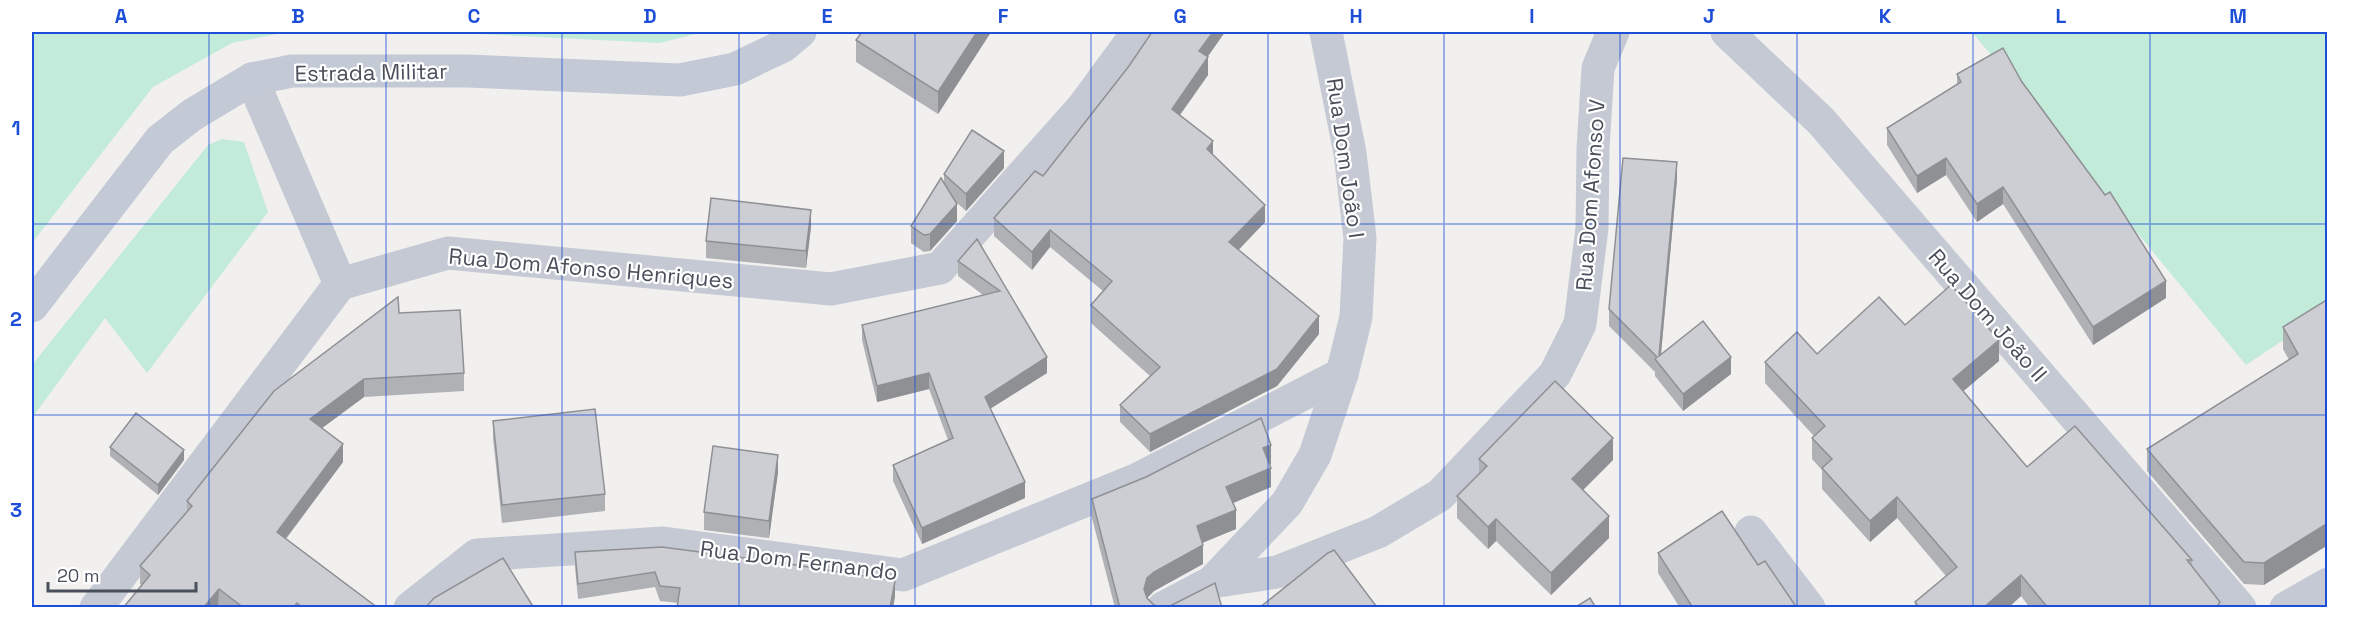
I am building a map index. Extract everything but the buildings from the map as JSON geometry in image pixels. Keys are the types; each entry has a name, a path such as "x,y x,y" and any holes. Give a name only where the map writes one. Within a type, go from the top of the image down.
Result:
{"street":[{"name":"Estrada Militar","path":"32,306 160,140 192,115 252,80 292,71 467,71 680,80 735,69 783,46 800,32"},
{"name":"Rua Dom Afonso Henriques","path":"340,284 448,253 831,289 940,268 1083,107 1138,32"},
{"name":"Rua Dom João I","path":"1163,608 1212,582 1287,503 1316,455 1342,374 1356,317 1360,238 1350,153 1326,32"},
{"name":"Rua Dom Afonso V","path":"1212,582 1277,572 1378,532 1440,495 1555,374 1581,324 1593,228 1593,148 1598,68 1613,32"},
{"name":"Rua Dom João II","path":"1727,32 1821,121 2240,608"},
{"path":"96,608 340,284 252,80"},
{"name":"Rua Dom Fernando","path":"411,608 477,555 663,543 903,575 1138,479 1342,374"},
{"path":"1751,532 1809,608"},
{"path":"2286,608 2328,584"}],"green space":[{"path":"32,32 287,32 232,43 153,87 32,243"},
{"path":"439,32 703,32 660,43"},
{"path":"1972,32 2327,32 2327,311 2246,365"},
{"path":"222,139 244,142 268,212 147,373 105,318 32,418 32,365 208,145"}]}
